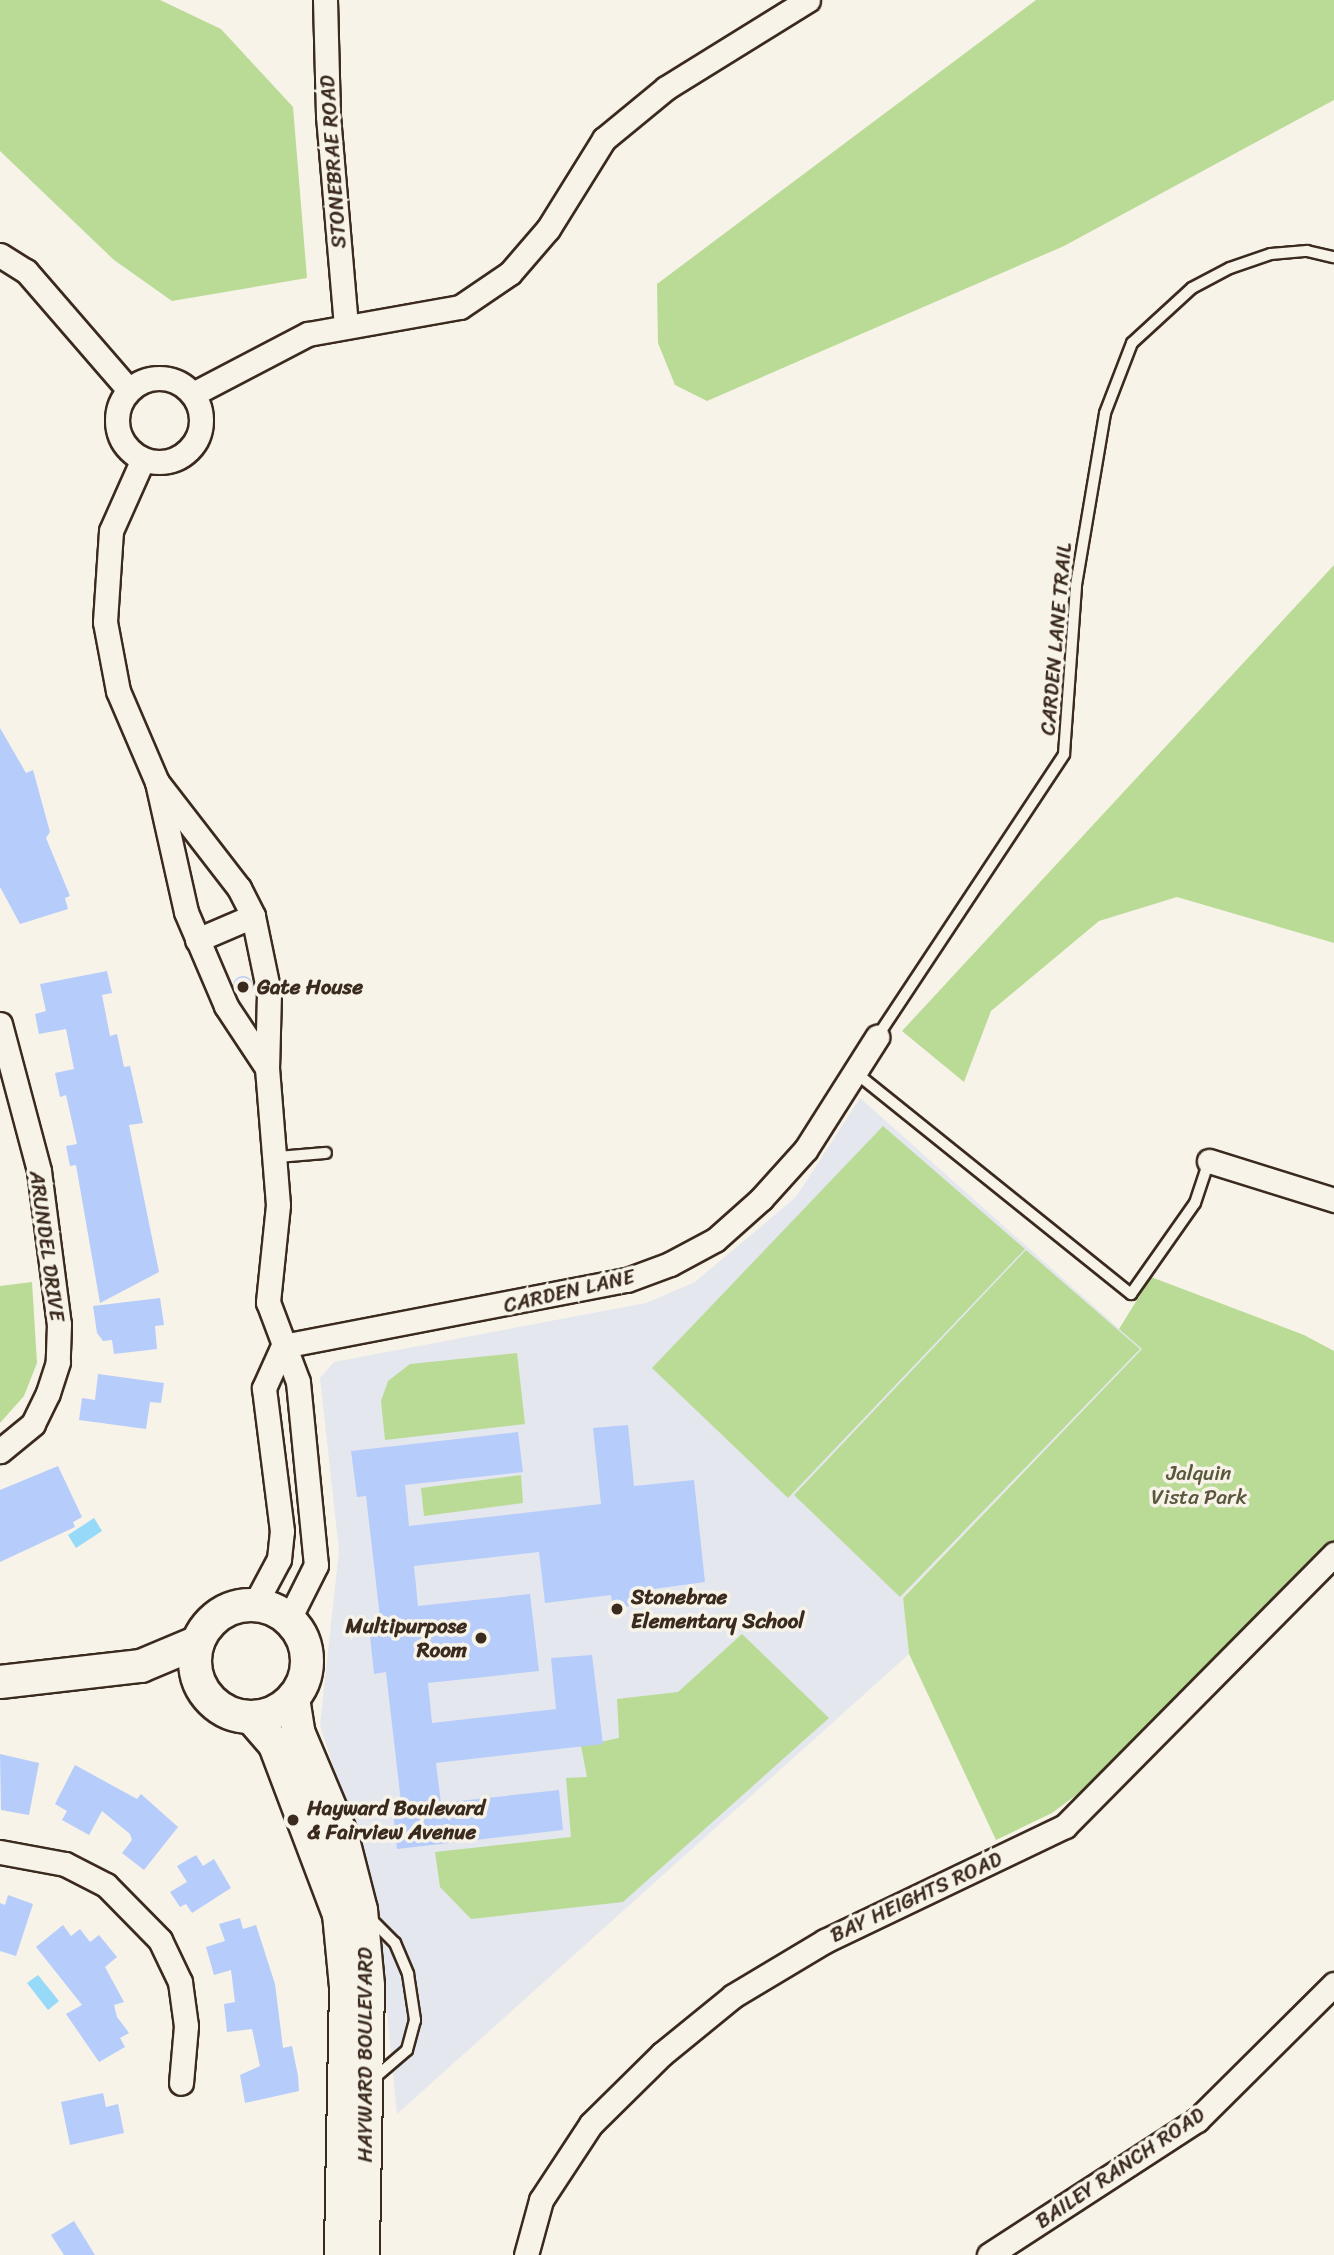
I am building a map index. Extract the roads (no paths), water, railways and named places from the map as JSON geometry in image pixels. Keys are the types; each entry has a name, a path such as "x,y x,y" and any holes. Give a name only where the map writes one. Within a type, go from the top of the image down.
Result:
{"main road":[{"path":"0,1682 141,1666 198,1642 220,1614 256,1604 289,1619 307,1658 303,1684 293,1698 267,1715 251,1717 221,1708 200,1684 141,1666"},
{"path":"198,1642 200,1684"},
{"name":"HAYWARD BOULEVARD","path":"293,1698 299,1734 342,1836 361,1910 368,1986 363,2255"},
{"name":"HAYWARD BOULEVARD","path":"251,1717 275,1745 339,1913 346,1987 341,2255"}],"street":[{"name":"STONEBRAE ROAD","path":"325,0 328,116 346,325"},
{"path":"193,394 308,334 346,325 460,307 510,273 548,229 604,139 666,88 808,0"},
{"path":"0,255 26,271 129,390"},
{"path":"162,378 193,394 201,417 189,450 167,461 143,459 120,434 118,410 129,390 162,378"},
{"path":"143,459 111,531 105,622 118,691 157,782 181,894 197,940 226,1006 267,1068"},
{"path":"157,782 239,888 253,916 269,993 267,1068 277,1157 268,1302 298,1382 316,1565 289,1619"},
{"path":"197,940 253,916"},
{"name":"ARUNDEL DRIVE","path":"0,1024 39,1171 59,1324 58,1362 48,1393 33,1424 0,1451"},
{"name":"CARDEN LANE","path":"283,1346 627,1280 670,1264 715,1240 761,1199 806,1149 877,1037"},
{"path":"1209,1161 1334,1200"},
{"path":"256,1604 279,1559 282,1531 264,1388 283,1346"},
{"name":"BAY HEIGHTS ROAD","path":"526,2255 541,2200 590,2124 662,2054 733,1996 825,1941 1065,1826 1334,1554"},
{"path":"0,1852 65,1864 106,1885 160,1940 180,1982 186,2026 181,2083"},
{"name":"BAILEY RANCH ROAD","path":"989,2255 1197,2120 1334,1984"}],"lane":[{"name":"CARDEN LANE TRAIL","path":"877,1037 1064,754 1076,585 1105,413 1132,343 1192,288 1230,268 1271,254 1307,251 1334,257"},
{"path":"856,1073 1131,1294 1195,1203 1209,1161"},
{"path":"277,1157 326,1153"},
{"path":"361,1910 395,1943 408,1973 415,2020 407,2050 368,2084"}],"water":[{"path":"94,1518 102,1531 76,1548 68,1535"},
{"path":"38,1975 59,2001 48,2010 27,1983"}],"place":[{"name":"Gate House","path":"243,987"},
{"name":"Stonebrae Elementary School","path":"617,1609"},
{"name":"Multipurpose Room","path":"481,1638"},
{"name":"Hayward Boulevard & Fairview Avenue","path":"293,1820"}],"park label":[{"name":"Jalquin Vista Park","path":"1199,1485"}]}
